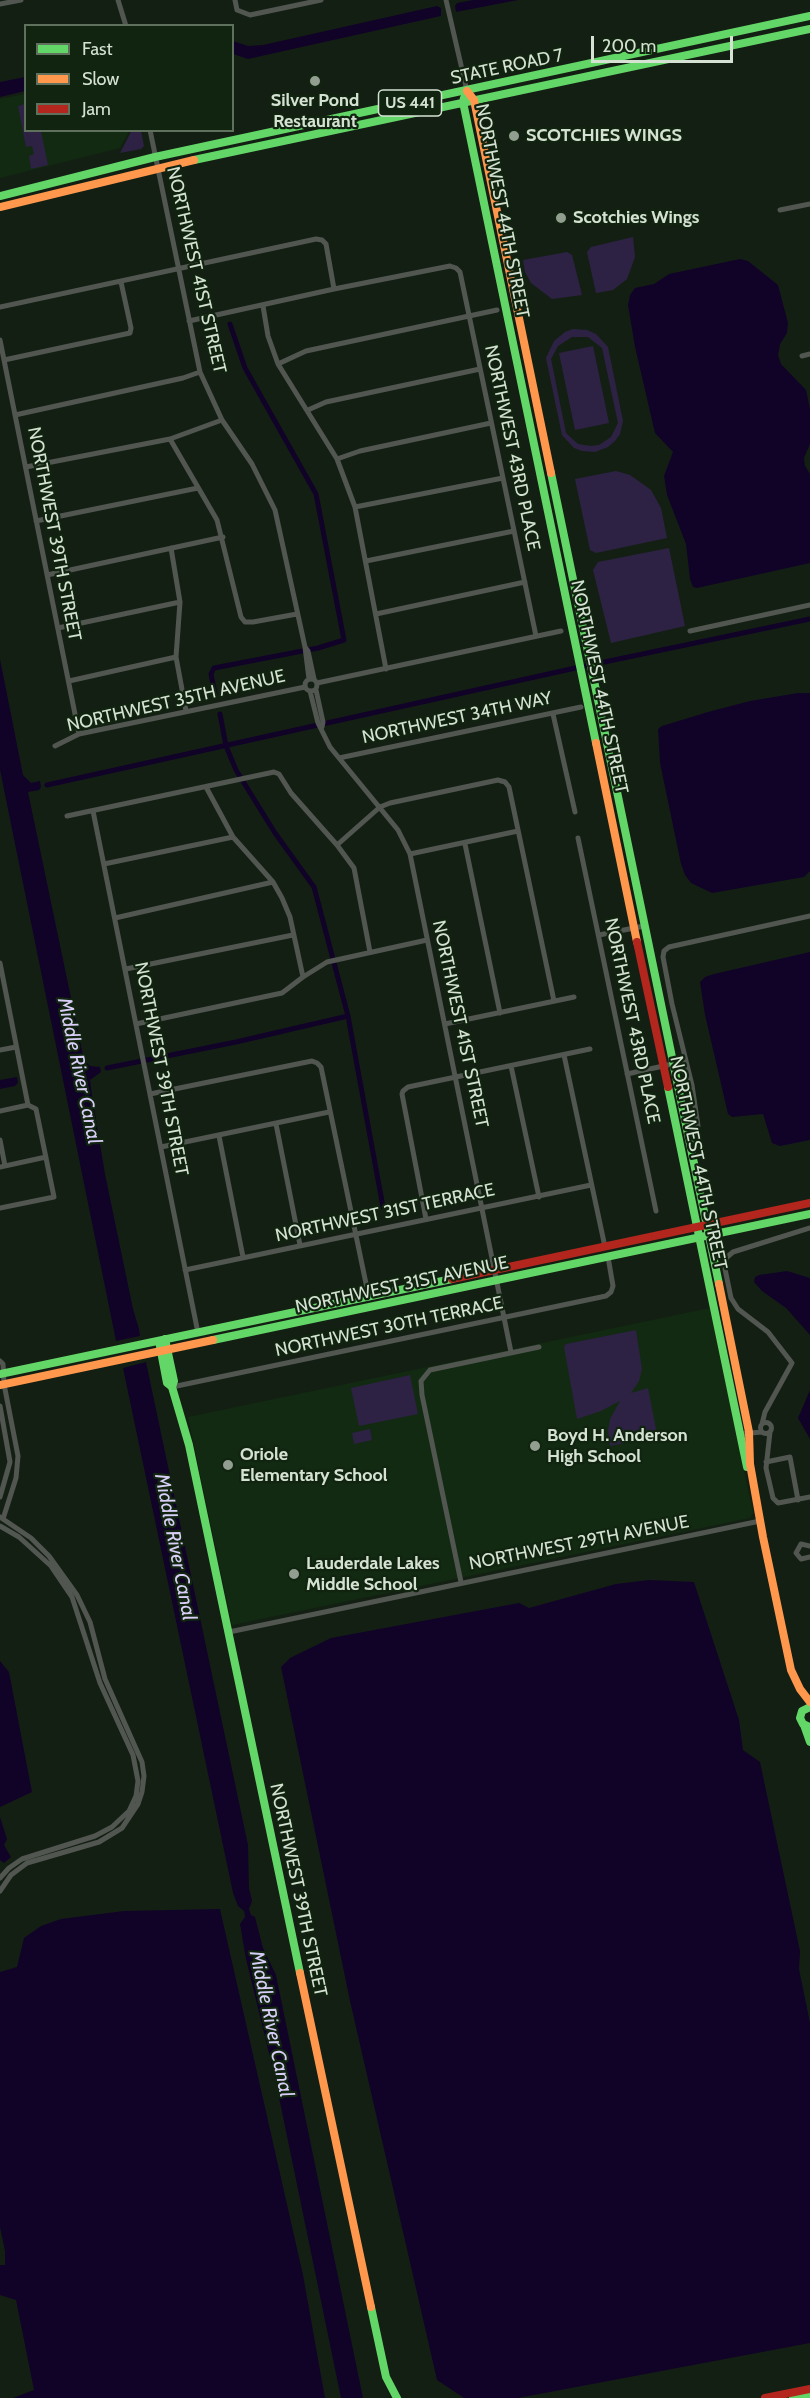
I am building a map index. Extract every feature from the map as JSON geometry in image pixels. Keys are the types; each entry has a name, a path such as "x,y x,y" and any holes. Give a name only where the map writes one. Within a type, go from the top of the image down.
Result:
{"street":[{"path":"0,4 21,0"},
{"path":"118,0 125,24"},
{"path":"235,0 237,10 250,15 321,0"},
{"path":"446,0 467,91"},
{"name":"STATE ROAD 7","path":"0,196 155,157 810,16"},
{"name":"STATE ROAD 7","path":"0,207 158,168 810,29"},
{"name":"NORTHWEST 44TH STREET","path":"467,91 474,100 709,1236 762,1434 750,1464 791,1670 810,1705"},
{"name":"NORTHWEST 44TH STREET","path":"467,91 463,102 582,680 584,708 634,928 739,1434 760,1521"},
{"path":"316,134 326,125 354,115"},
{"path":"283,141 302,133 310,124"},
{"name":"NORTHWEST 41ST STREET","path":"150,132 200,372 222,420 252,464 275,510 313,680 310,689 322,728 330,747 398,830 410,854 511,1352"},
{"path":"12,204 14,198 24,189"},
{"path":"780,210 810,204"},
{"path":"0,307 316,239 326,244 334,289 189,321"},
{"name":"NORTHWEST 43RD PLACE","path":"334,289 450,266 460,272 536,636"},
{"path":"4,360 130,333 131,328 121,282"},
{"path":"263,306 268,336 278,364 337,459 355,507 386,669"},
{"path":"278,364 306,351 497,310"},
{"name":"NORTHWEST 39TH STREET","path":"0,340 79,734"},
{"path":"802,356 810,354"},
{"path":"308,410 326,402 480,369"},
{"path":"15,415 183,378 200,372"},
{"path":"26,467 170,439 222,420"},
{"path":"337,459 360,451 491,423"},
{"path":"170,439 217,520 241,617 245,622 297,614"},
{"path":"355,507 503,477"},
{"path":"36,521 198,488"},
{"path":"366,561 514,531"},
{"path":"47,575 223,537"},
{"path":"171,548 180,602 176,657 186,711"},
{"path":"376,614 525,582"},
{"path":"58,628 180,602"},
{"path":"690,631 810,605"},
{"path":"310,689 305,683 313,680 386,669 561,631"},
{"path":"69,681 176,657"},
{"name":"NORTHWEST 35TH AVENUE","path":"55,746 79,734 186,711 310,689"},
{"path":"584,708 599,706"},
{"name":"NORTHWEST 34TH WAY","path":"339,758 584,708"},
{"path":"553,714 575,812"},
{"path":"67,816 274,772 279,774 291,793 354,868 370,952"},
{"path":"337,845 380,807 498,780 505,782 509,787 554,1001"},
{"path":"206,787 233,837 273,882 290,917 303,976"},
{"name":"NORTHWEST 39TH STREET","path":"93,810 198,1333"},
{"path":"410,854 518,831"},
{"path":"104,864 233,837"},
{"name":"NORTHWEST 43RD PLACE","path":"578,838 656,1211"},
{"path":"465,843 500,1013"},
{"path":"115,918 273,882"},
{"name":"NORTHWEST 44TH STREET","path":"698,1126 686,1061 672,1004 663,957 664,951 669,947 810,916"},
{"path":"599,935 644,926"},
{"path":"126,969 293,935"},
{"path":"136,1024 282,993 303,976 327,962 427,940"},
{"path":"0,963 3,997 28,1105"},
{"path":"445,1024 574,997"},
{"path":"0,1050 16,1047"},
{"path":"426,1219 403,1091 408,1088 590,1049"},
{"path":"564,1054 605,1247"},
{"path":"150,1094 312,1061 317,1063 321,1067 370,1307"},
{"path":"627,1074 686,1061"},
{"path":"511,1066 539,1197"},
{"path":"0,1111 28,1105 36,1109 54,1197 0,1208"},
{"path":"161,1147 329,1112"},
{"path":"276,1124 300,1245"},
{"path":"219,1136 243,1257"},
{"path":"0,1140 3,1166 46,1157"},
{"path":"678,1144 689,1141"},
{"name":"NORTHWEST 31ST TERRACE","path":"185,1270 591,1185"},
{"name":"NORTHWEST 31ST AVENUE","path":"2,1374 810,1203"},
{"name":"NORTHWEST 31ST AVENUE","path":"2,1384 810,1214"},
{"path":"762,1434 765,1412 792,1363 768,1332 738,1309 731,1298 724,1269 726,1258 733,1252 810,1228"},
{"name":"NORTHWEST 30TH TERRACE","path":"172,1387 606,1296 611,1292 613,1286 608,1257"},
{"name":"NORTHWEST 39TH STREET","path":"162,1340 167,1383 172,1387 189,1445 362,2266 387,2378 397,2398"},
{"path":"461,1582 421,1381 430,1370 539,1347"},
{"path":"0,1361 3,1364 2,1384 18,1456 16,1478 2,1518 31,1538 49,1556 77,1595 90,1622 105,1679 142,1762 144,1776 138,1804 122,1828 99,1842 27,1863 11,1875 0,1891"},
{"path":"0,1406 10,1462 0,1497"},
{"path":"739,1434 762,1434 772,1427 764,1424 755,1426 762,1434 767,1447 766,1461 773,1498 778,1503 810,1497"},
{"path":"766,1461 790,1457 798,1500"},
{"name":"NORTHWEST 29TH AVENUE","path":"229,1632 760,1521"},
{"path":"0,1526 28,1544 51,1566 72,1597 100,1683 133,1755 138,1780 136,1796 129,1811 112,1827 95,1836 22,1859 0,1878"},
{"path":"810,1546 801,1544 796,1552 801,1559 810,1557"},
{"name":"NORTHWEST 44TH STREET","path":"800,1689 802,1713 800,1718 807,1726"},
{"path":"802,1713 810,1705"},
{"path":"807,1726 810,1742"},
{"path":"765,2398 810,2389"},
{"path":"793,2398 810,2394"}],"shaded area":[{"path":"24,94 24,132 128,132 120,148 0,178 0,99"},
{"path":"24,104 24,132 41,132 48,165 31,169 29,156 34,154 32,146 26,147 18,106"},
{"path":"131,132 141,132 144,146 141,149 120,153"},
{"path":"633,237 635,257 627,279 613,290 596,293 587,252 591,247"},
{"path":"567,252 572,255 582,295 552,299 531,283 525,272 523,260"},
{"path":"573,329 587,330 596,334 608,347 623,421 620,434 615,441 608,447 595,452 574,448 562,435 546,358 554,341","holes":["572,337 588,337 602,348 618,423 611,437 599,445 591,446 578,444 566,433 551,359 558,346"]},
{"path":"593,346 609,423 575,430 559,353"},
{"path":"616,471 630,475 651,490 661,508 667,538 596,553 590,550 575,479"},
{"path":"669,548 685,626 611,643 593,570 598,562"},
{"path":"710,1308 753,1513 750,1518 232,1625 188,1417"},
{"path":"636,1330 642,1369 639,1381 631,1393 648,1388 657,1434 655,1437 610,1446 608,1431 610,1419 620,1401 601,1411 577,1419 564,1347 566,1344"},
{"path":"410,1375 418,1414 359,1426 351,1388"},
{"path":"370,1429 372,1440 354,1444 352,1433"}],"water":[{"path":"473,0 518,0 456,12 457,3"},
{"path":"437,6 441,8 441,16 248,59 234,54 234,41 248,46 263,45"},
{"path":"24,77 24,91 0,97 0,82"},
{"path":"740,259 748,261 778,285 788,323 787,333 780,344 778,355 781,364 806,390 810,409 810,444 804,458 805,466 810,474 810,563 697,588 693,587 690,579 686,544 667,495 664,476 673,452 655,433 635,347 628,305 630,295 635,288 654,284 669,274"},
{"name":"Middle River Canal","path":"0,659 23,775 31,783 40,781 39,790 28,792 84,1060 90,1066 100,1067 101,1072 90,1080 92,1095 105,1174 140,1336 116,1341 0,770"},
{"path":"810,693 810,871 804,877 712,893 691,883 681,864 660,763 658,729 750,701"},
{"path":"810,952 810,1140 780,1146 772,1143 763,1114 732,1117 728,1114 705,1015 700,982 705,977 714,974"},
{"path":"17,1077 18,1083 15,1086 0,1089 0,1080"},
{"path":"787,1271 810,1278 810,1335 786,1308 762,1291 754,1282 755,1277 759,1275"},
{"name":"Middle River Canal","path":"146,1362 248,1845 249,1888 252,1901 249,1909 251,1915 255,1917 263,1948 276,1975 363,2398 341,2398 275,2078 246,1959 240,1924 245,1917 244,1911 238,1906 233,1893 123,1368"},
{"path":"810,1390 810,1439 798,1418"},
{"path":"649,1580 694,1582 739,1720 743,1750 760,1762 800,1951 799,1969 810,2023 810,2343 518,2398 464,2398 437,2380 350,2001 281,1667 290,1658 331,1638 519,1603 529,1608 616,1584"},
{"path":"0,1661 9,1672 32,1792 0,1807"},
{"path":"0,1817 7,1839 4,1845 11,1857 4,1863 0,1860"},
{"path":"220,1909 303,2275 325,2398 13,2398 34,2390 16,2300 0,2295 0,2265 5,2265 5,2251 0,2227 0,1972 17,1967 24,1938 41,1926 61,1919 124,1911"}],"waterway":[{"path":"215,694 211,674 214,668 318,648 344,640 316,494 245,368 230,324"},
{"path":"47,785 571,669 810,619"},
{"path":"107,1068 348,1016 314,887 275,833 236,770 226,746 220,714"},
{"path":"348,1016 383,1207"}],"traffic: fast":[{"path":"0,196 155,157 810,16"},
{"path":"194,160 810,29"},
{"path":"464,98 596,743"},
{"path":"551,473 719,1284"},
{"path":"668,1087 747,1467"},
{"path":"213,1340 810,1214"},
{"path":"0,1374 452,1279"},
{"path":"165,1339 174,1381 172,1387 189,1445 300,1973"},
{"path":"159,1341 167,1383 172,1387"},
{"path":"810,1707 802,1711 800,1718 803,1724 810,1727"},
{"path":"804,1725 810,1742"},
{"path":"371,2307 386,2377 397,2398"},
{"path":"793,2398 810,2394"}],"traffic: slow":[{"path":"467,91 474,100 551,473"},
{"path":"0,207 194,160"},
{"path":"596,743 637,942"},
{"path":"719,1284 749,1432 750,1464 763,1537 791,1670 800,1689 810,1702"},
{"path":"0,1385 213,1340"},
{"path":"300,1973 371,2307"}],"traffic: jam":[{"path":"637,942 668,1087"},
{"path":"452,1279 810,1203"},
{"path":"765,2398 810,2389"}],"place":[{"name":"Silver Pond Restaurant","path":"315,81"},
{"name":"SCOTCHIES WINGS","path":"514,136"},
{"name":"Scotchies Wings","path":"561,218"},
{"name":"Boyd H. Anderson High School","path":"535,1446"},
{"name":"Oriole Elementary School","path":"228,1465"},
{"name":"Lauderdale Lakes Middle School","path":"294,1574"}]}
